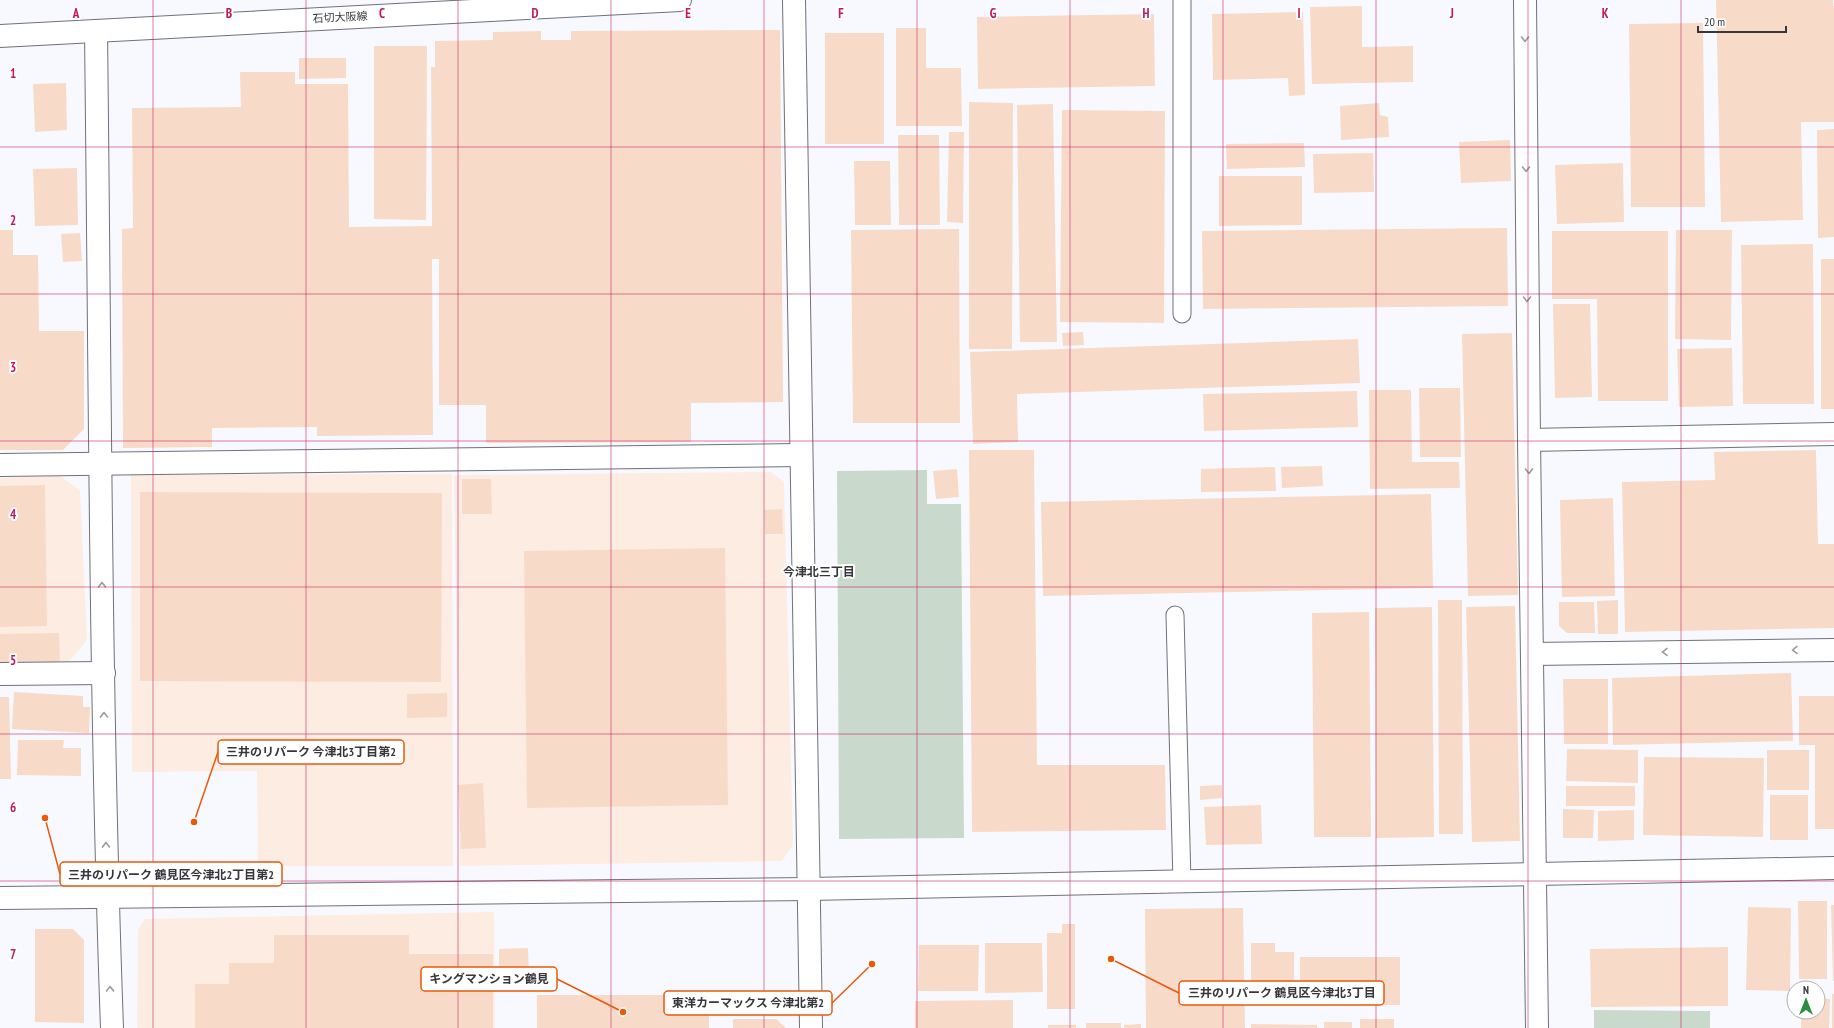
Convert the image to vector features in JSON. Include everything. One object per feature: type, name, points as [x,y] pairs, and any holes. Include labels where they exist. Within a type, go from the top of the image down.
[{"type":"street","name":"石切大阪線","points":[[0,36],[680,0]]},
{"type":"street","points":[[794,0],[811,1028]]},
{"type":"street","points":[[1525,0],[1537,1028]]},
{"type":"street","points":[[96,31],[107,896],[112,1028]]},
{"type":"street","points":[[1529,440],[1834,434]]},
{"type":"street","points":[[0,465],[801,455]]},
{"type":"street","points":[[1532,654],[1834,650]]},
{"type":"street","points":[[0,674],[104,673]]},
{"type":"street","points":[[0,898],[809,889],[1834,868]]},
{"type":"lane","points":[[1182,0],[1182,314]]},
{"type":"lane","points":[[1175,615],[1182,882]]},
{"type":"shaded area","points":[[771,472],[784,482],[793,845],[782,861],[460,866],[454,475]]},
{"type":"shaded area","points":[[452,474],[453,866],[258,866],[257,771],[132,772],[131,475]]},
{"type":"shaded area","points":[[60,476],[80,490],[87,640],[66,665],[0,666],[0,478]]},
{"type":"shaded area","points":[[494,912],[495,1028],[137,1028],[138,930],[145,919]]},
{"type":"green space","points":[[927,470],[927,504],[961,504],[964,838],[839,839],[837,471]]},
{"type":"green space","points":[[1594,1010],[1710,1011],[1710,1028],[1594,1028]]},
{"type":"building","points":[[1716,0],[1833,0],[1834,122],[1801,122],[1803,220],[1721,222]]},
{"type":"building","points":[[1362,6],[1362,47],[1413,46],[1413,82],[1312,84],[1310,7]]},
{"type":"building","points":[[1303,12],[1305,95],[1289,96],[1288,78],[1213,80],[1212,14]]},
{"type":"building","points":[[1154,14],[1155,86],[978,89],[977,17]]},
{"type":"building","points":[[1703,23],[1705,207],[1631,207],[1629,24]]},
{"type":"building","points":[[896,28],[926,28],[926,68],[961,68],[962,126],[896,126]]},
{"type":"building","points":[[780,30],[783,402],[691,403],[691,442],[486,443],[486,405],[439,405],[439,259],[432,259],[433,435],[317,436],[317,427],[212,428],[212,447],[123,448],[122,229],[133,228],[132,108],[241,107],[240,72],[295,72],[295,84],[348,84],[349,227],[432,226],[431,67],[435,67],[435,41],[493,40],[493,32],[541,31],[541,40],[571,40],[571,31]]},
{"type":"building","points":[[825,33],[884,33],[884,144],[825,144]]},
{"type":"building","points":[[374,46],[427,46],[426,220],[374,219]]},
{"type":"building","points":[[299,58],[346,58],[346,78],[299,79]]},
{"type":"building","points":[[66,83],[67,130],[35,132],[33,84]]},
{"type":"building","points":[[969,102],[1013,103],[1012,349],[969,349]]},
{"type":"building","points":[[1379,103],[1380,115],[1388,117],[1389,137],[1341,140],[1340,106]]},
{"type":"building","points":[[1053,104],[1057,342],[1020,342],[1017,105]]},
{"type":"building","points":[[1062,110],[1165,111],[1164,323],[1060,322]]},
{"type":"building","points":[[1834,129],[1834,237],[1818,238],[1817,130]]},
{"type":"building","points":[[949,132],[964,132],[963,223],[947,222]]},
{"type":"building","points":[[898,135],[939,135],[940,225],[899,225]]},
{"type":"building","points":[[1510,140],[1511,181],[1461,183],[1459,142]]},
{"type":"building","points":[[1304,143],[1305,167],[1227,169],[1226,144]]},
{"type":"building","points":[[1373,153],[1374,192],[1314,193],[1313,154]]},
{"type":"building","points":[[854,161],[890,161],[891,225],[855,225]]},
{"type":"building","points":[[1623,163],[1624,222],[1557,224],[1555,165]]},
{"type":"building","points":[[77,168],[78,225],[35,226],[33,169]]},
{"type":"building","points":[[1219,176],[1302,176],[1302,225],[1219,226]]},
{"type":"building","points":[[1507,228],[1508,306],[1203,309],[1202,231]]},
{"type":"building","points":[[959,229],[960,423],[853,423],[851,230]]},
{"type":"building","points":[[0,230],[13,230],[13,255],[38,255],[39,331],[84,331],[84,429],[63,450],[0,450]]},
{"type":"building","points":[[1676,230],[1732,230],[1731,340],[1675,339]]},
{"type":"building","points":[[1552,231],[1668,231],[1668,401],[1598,401],[1597,299],[1552,299]]},
{"type":"building","points":[[80,233],[82,261],[63,262],[61,234]]},
{"type":"building","points":[[1813,244],[1814,404],[1743,404],[1741,245]]},
{"type":"building","points":[[1821,259],[1834,259],[1834,409],[1821,409]]},
{"type":"building","points":[[1553,304],[1590,304],[1592,397],[1555,398]]},
{"type":"building","points":[[1083,332],[1084,345],[1063,346],[1062,333]]},
{"type":"building","points":[[1512,333],[1518,595],[1468,596],[1462,334]]},
{"type":"building","points":[[1358,339],[1360,383],[1017,394],[1018,442],[973,444],[970,352]]},
{"type":"building","points":[[1732,348],[1733,406],[1679,407],[1677,349]]},
{"type":"building","points":[[1419,388],[1460,388],[1461,457],[1420,457]]},
{"type":"building","points":[[1369,390],[1411,390],[1412,462],[1459,462],[1460,488],[1370,489]]},
{"type":"building","points":[[1357,391],[1358,427],[1204,431],[1203,394]]},
{"type":"building","points":[[969,450],[1034,450],[1037,765],[1165,765],[1166,830],[972,832]]},
{"type":"building","points":[[1816,450],[1818,544],[1834,544],[1834,628],[1625,632],[1622,482],[1715,480],[1714,452]]},
{"type":"building","points":[[1322,466],[1323,486],[1282,488],[1281,467]]},
{"type":"building","points":[[1275,467],[1276,491],[1201,492],[1201,469]]},
{"type":"building","points":[[957,469],[959,497],[936,499],[933,471]]},
{"type":"building","points":[[462,479],[491,479],[492,514],[462,514]]},
{"type":"building","points":[[45,485],[47,626],[0,627],[0,486]]},
{"type":"building","points":[[140,492],[442,493],[441,682],[140,681]]},
{"type":"building","points":[[1431,494],[1433,588],[1043,596],[1041,502]]},
{"type":"building","points":[[1613,498],[1615,596],[1562,597],[1560,500]]},
{"type":"building","points":[[782,509],[783,534],[765,534],[764,510]]},
{"type":"building","points":[[725,548],[728,805],[527,808],[524,551]]},
{"type":"building","points":[[1438,600],[1462,600],[1463,834],[1439,834]]},
{"type":"building","points":[[1618,600],[1618,634],[1598,634],[1597,601]]},
{"type":"building","points":[[1559,602],[1594,602],[1595,633],[1567,633],[1559,626]]},
{"type":"building","points":[[1515,606],[1520,841],[1472,842],[1466,607]]},
{"type":"building","points":[[1432,607],[1434,837],[1376,838],[1375,608]]},
{"type":"building","points":[[1369,612],[1371,837],[1314,837],[1312,613]]},
{"type":"building","points":[[59,633],[60,664],[0,665],[0,634]]},
{"type":"building","points":[[1791,673],[1793,741],[1613,745],[1612,678]]},
{"type":"building","points":[[1563,679],[1608,679],[1608,744],[1564,744]]},
{"type":"building","points":[[14,692],[83,696],[83,707],[90,707],[89,733],[12,729]]},
{"type":"building","points":[[447,693],[447,717],[407,718],[407,694]]},
{"type":"building","points":[[1799,696],[1834,696],[1834,829],[1815,829],[1815,745],[1799,745]]},
{"type":"building","points":[[0,697],[9,697],[11,779],[0,779]]},
{"type":"building","points":[[18,740],[64,740],[63,748],[81,748],[81,776],[17,775]]},
{"type":"building","points":[[1567,749],[1638,750],[1638,783],[1566,781]]},
{"type":"building","points":[[1767,750],[1809,750],[1809,790],[1767,790]]},
{"type":"building","points":[[1644,757],[1764,758],[1763,837],[1643,835]]},
{"type":"building","points":[[483,783],[486,848],[461,849],[458,785]]},
{"type":"building","points":[[1222,785],[1222,798],[1200,800],[1200,786]]},
{"type":"building","points":[[1566,786],[1635,786],[1635,806],[1566,806]]},
{"type":"building","points":[[1770,795],[1808,795],[1808,840],[1770,840]]},
{"type":"building","points":[[1261,805],[1262,844],[1206,845],[1204,807]]},
{"type":"building","points":[[1563,809],[1594,810],[1593,838],[1563,838]]},
{"type":"building","points":[[1634,810],[1634,840],[1598,841],[1598,811]]},
{"type":"building","points":[[1798,901],[1827,901],[1827,979],[1799,979]]},
{"type":"building","points":[[1831,905],[1834,905],[1834,981],[1833,981]]},
{"type":"building","points":[[1748,907],[1791,908],[1790,980],[1786,980],[1786,991],[1746,990]]},
{"type":"building","points":[[1243,908],[1245,1028],[1146,1028],[1145,909]]},
{"type":"building","points":[[1062,924],[1075,924],[1075,1009],[1047,1009],[1047,933],[1062,933]]},
{"type":"building","points":[[35,929],[73,929],[84,940],[84,1023],[35,1022]]},
{"type":"building","points":[[274,935],[409,935],[409,954],[493,954],[493,1028],[195,1028],[195,984],[229,984],[229,963],[274,963]]},
{"type":"building","points":[[985,943],[1042,943],[1043,992],[985,993]]},
{"type":"building","points":[[1251,943],[1275,943],[1275,952],[1294,952],[1294,992],[1251,992]]},
{"type":"building","points":[[919,945],[979,945],[978,991],[918,991]]},
{"type":"building","points":[[1728,947],[1728,1006],[1591,1007],[1590,949]]},
{"type":"building","points":[[528,948],[529,979],[499,979],[499,949]]},
{"type":"building","points":[[1300,957],[1400,957],[1400,1005],[1300,1005]]},
{"type":"building","points":[[1832,994],[1834,994],[1834,1028],[1832,1028]]},
{"type":"building","points":[[537,995],[709,995],[709,1028],[537,1028]]},
{"type":"building","points":[[1826,999],[1830,999],[1829,1028],[1801,1028],[1801,1020],[1826,1020]]},
{"type":"building","points":[[1013,1000],[1013,1028],[915,1028],[915,1001]]},
{"type":"building","points":[[733,1019],[776,1019],[786,1028],[733,1028]]},
{"type":"building","points":[[1360,1019],[1394,1019],[1394,1028],[1360,1028]]},
{"type":"building","points":[[1324,1022],[1352,1022],[1352,1028],[1324,1028]]},
{"type":"building","points":[[1086,1023],[1121,1023],[1121,1028],[1086,1028]]},
{"type":"building","points":[[1141,1024],[1141,1028],[1124,1028],[1124,1025]]},
{"type":"building","points":[[1251,1024],[1317,1025],[1317,1028],[1251,1028]]},
{"type":"building","points":[[1048,1025],[1076,1025],[1076,1028],[1048,1028]]},
{"type":"place","name":"三井のリパーク 鶴見区今津北2丁目第2","points":[[45,818]]},
{"type":"place","name":"三井のリパーク 今津北3丁目第2","points":[[194,822]]},
{"type":"place","name":"三井のリパーク 鶴見区今津北3丁目","points":[[1111,959]]},
{"type":"place","name":"東洋カーマックス 今津北第2","points":[[872,964]]},
{"type":"place","name":"キングマンション鶴見","points":[[623,1012]]},
{"type":"district","name":"今津北三丁目","points":[[819,572]]}]
